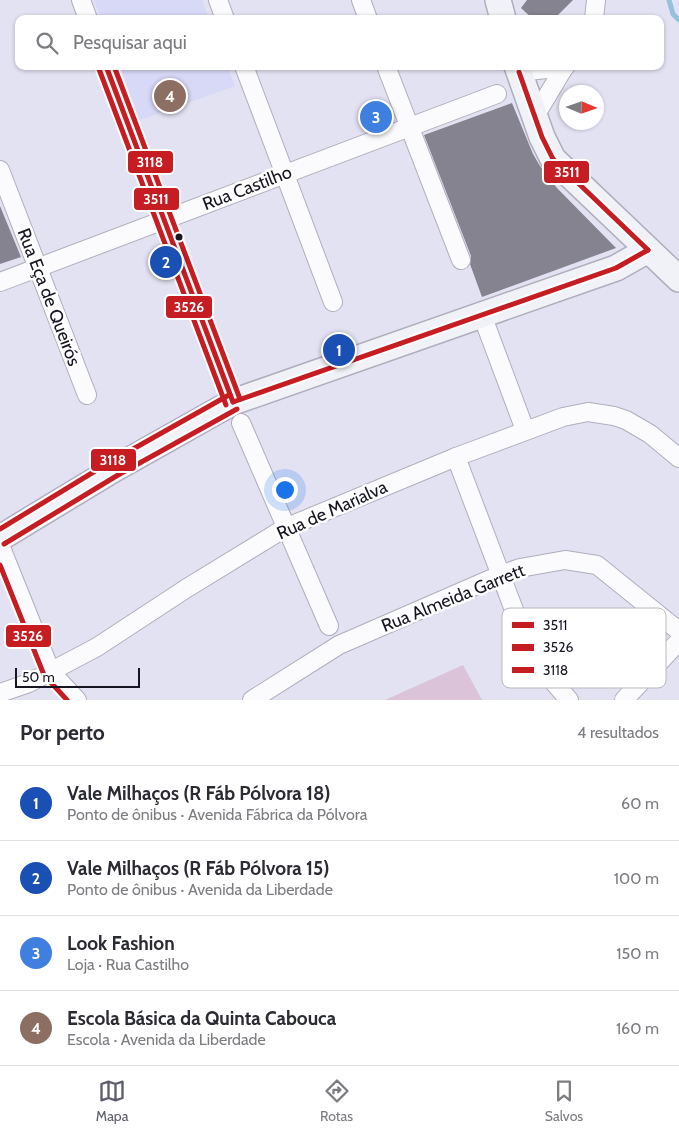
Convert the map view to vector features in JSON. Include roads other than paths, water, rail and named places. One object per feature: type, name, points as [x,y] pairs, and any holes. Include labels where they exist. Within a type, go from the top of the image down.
[{"type":"street","points":[[81,0],[87,15]]},
{"type":"street","points":[[218,0],[224,15]]},
{"type":"street","points":[[361,0],[367,15]]},
{"type":"street","points":[[498,0],[502,15]]},
{"type":"street","points":[[594,15],[596,0]]},
{"type":"street","points":[[108,70],[237,412],[329,626]]},
{"type":"street","points":[[246,70],[333,302]]},
{"type":"street","points":[[388,70],[460,260]]},
{"type":"street","points":[[518,70],[534,118],[553,159],[679,279]]},
{"type":"street","points":[[534,118],[563,70]]},
{"type":"street","name":"Rua Castilho","points":[[0,282],[497,94]]},
{"type":"street","name":"Rua Eça de Queirós","points":[[0,170],[87,396]]},
{"type":"street","points":[[0,538],[114,469],[237,412],[482,315],[616,268],[648,250]]},
{"type":"street","points":[[482,315],[525,430]]},
{"type":"street","name":"Rua de Marialva","points":[[0,693],[29,684],[97,646],[187,588],[286,528],[525,430],[576,413],[608,414],[638,426],[679,458]]},
{"type":"street","points":[[456,457],[513,608]]},
{"type":"street","points":[[0,545],[51,672],[76,700]]},
{"type":"street","name":"Rua Almeida Garrett","points":[[252,700],[339,645],[520,568],[565,560],[597,565],[650,608]]},
{"type":"street","name":"Rua Almeida Garrett","points":[[666,621],[679,631]]},
{"type":"street","points":[[666,655],[679,641]]},
{"type":"street","points":[[559,688],[569,700]]},
{"type":"street","points":[[624,700],[635,688]]},
{"type":"waterway","points":[[669,0],[673,14],[679,20]]},
{"type":"place","name":"Escola Básica da Quinta Cabouca","points":[[170,96]]},
{"type":"place","name":"Look Fashion","points":[[376,117]]},
{"type":"place","name":"Vale Milhaços (R Fáb Pólvora 15)","points":[[166,262]]},
{"type":"place","name":"Vale Milhaços (R Fáb Pólvora 18)","points":[[339,350]]}]
